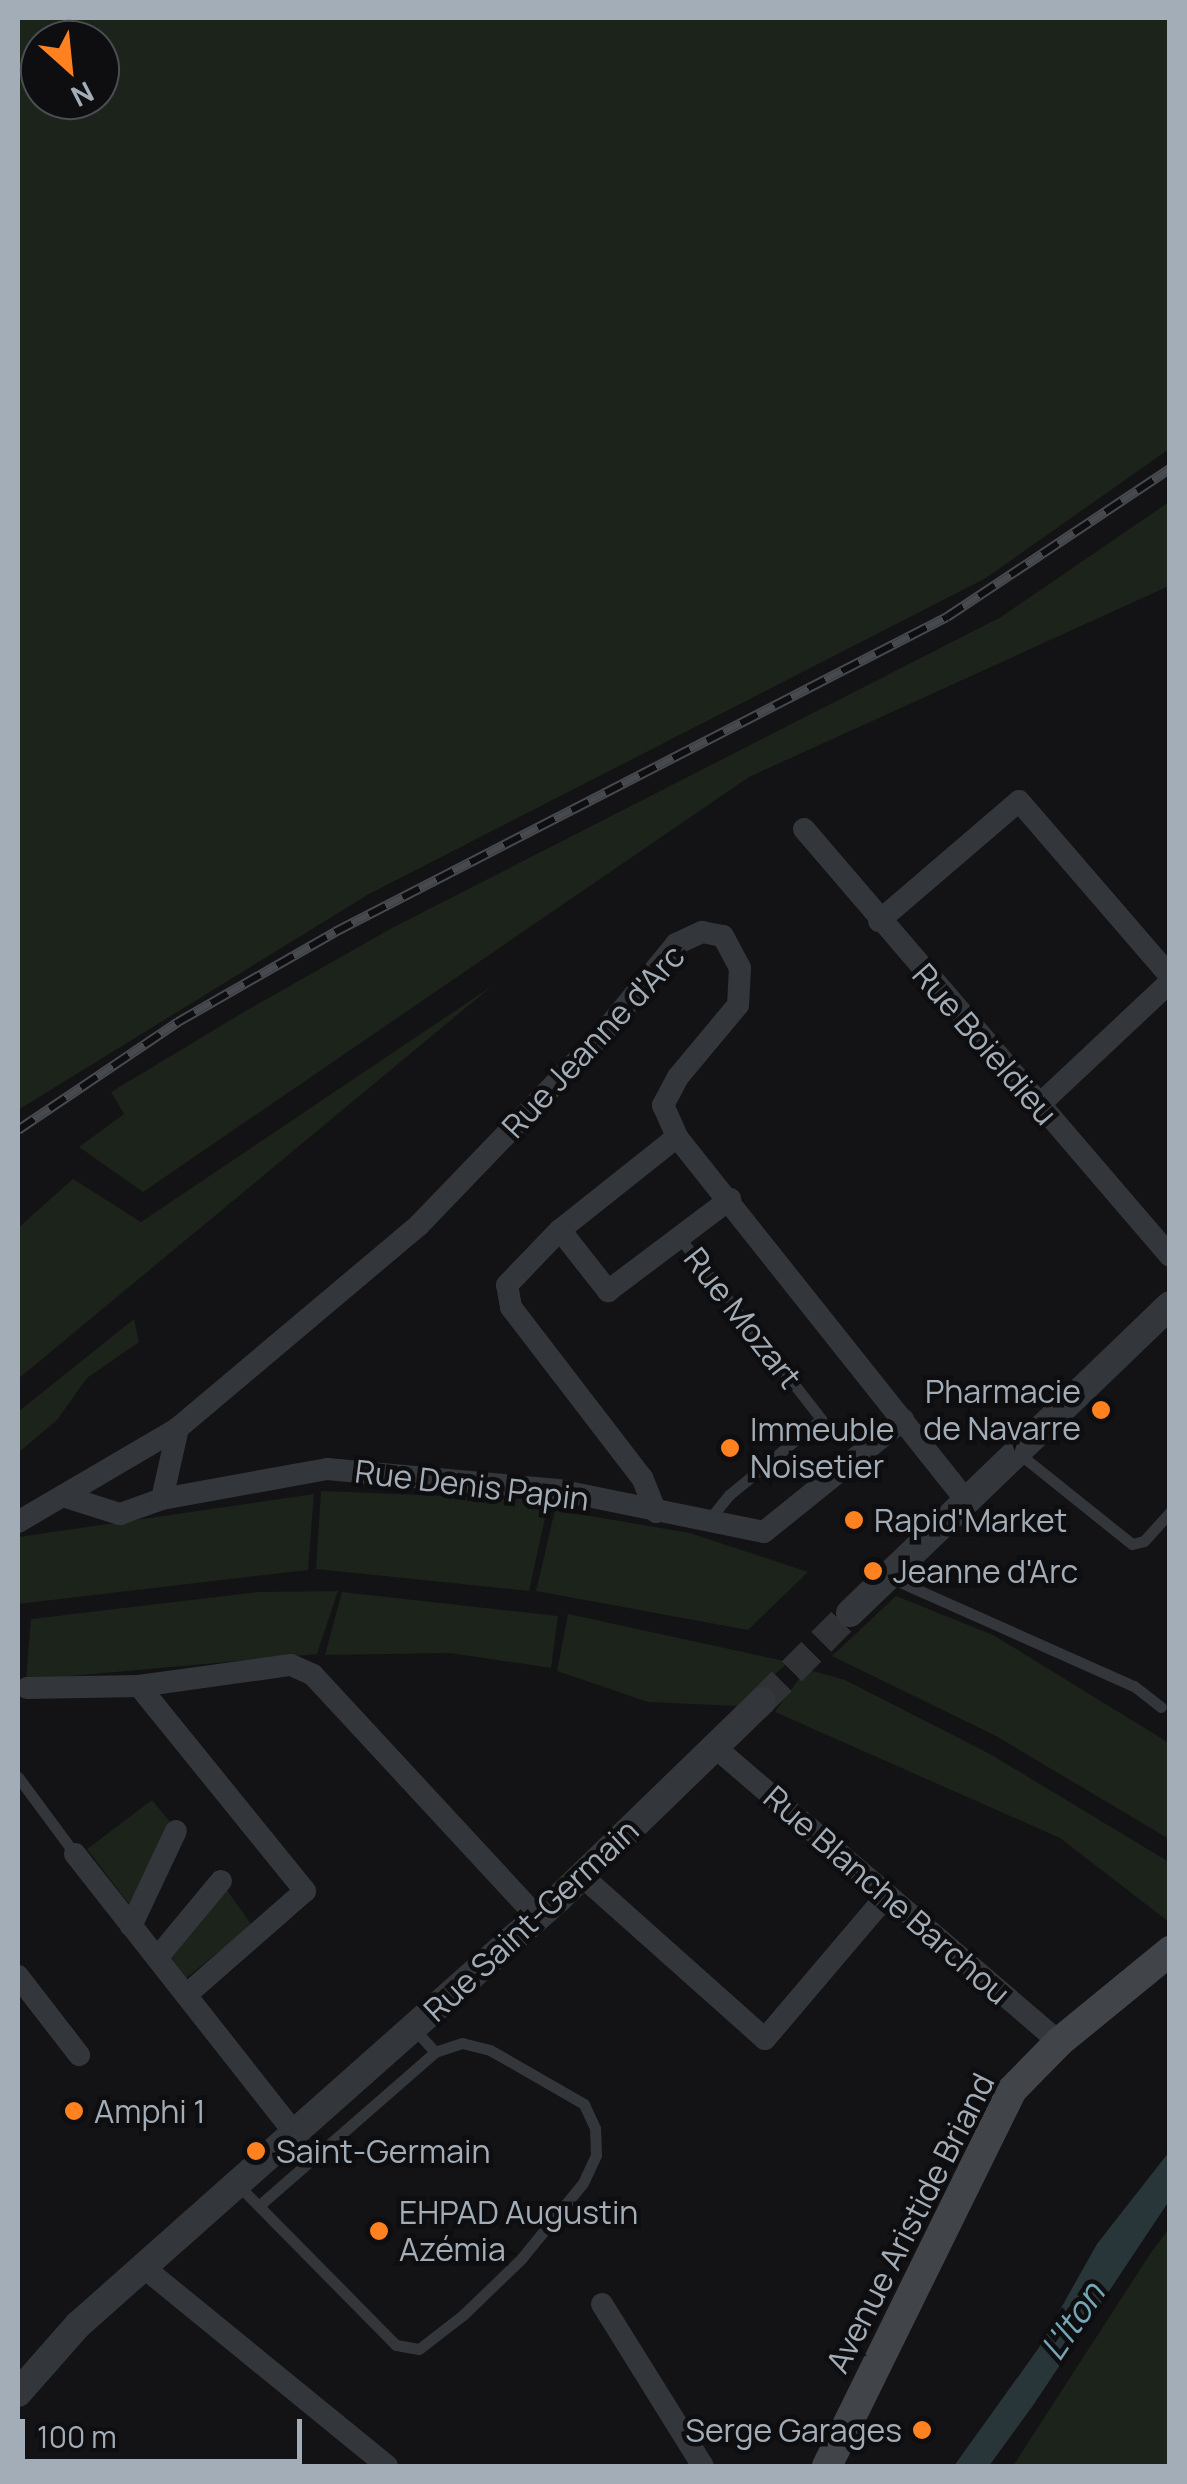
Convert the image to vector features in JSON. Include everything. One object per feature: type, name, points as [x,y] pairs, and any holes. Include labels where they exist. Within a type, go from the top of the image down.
[{"type":"main road","name":"Avenue Aristide Briand","points":[[826,2466],[998,2114],[1058,2042],[1170,1952]]},
{"type":"street","points":[[879,921],[1020,801],[1170,979],[1039,1105]]},
{"type":"street","name":"Rue Boieldieu","points":[[804,830],[1170,1256]]},
{"type":"street","name":"Rue Jeanne d'Arc","points":[[18,1522],[178,1428],[419,1225],[600,1038],[676,944],[702,932],[724,936],[740,968],[738,1005],[678,1077],[663,1106],[676,1137]]},
{"type":"street","points":[[656,1512],[642,1478],[511,1308],[506,1286],[560,1230],[676,1137],[730,1198],[966,1500]]},
{"type":"street","points":[[560,1230],[608,1291],[730,1198]]},
{"type":"street","points":[[850,1614],[1170,1305]]},
{"type":"street","name":"Rue Denis Papin","points":[[66,1497],[120,1514],[162,1499],[327,1469],[558,1490],[764,1532],[904,1420]]},
{"type":"street","points":[[162,1499],[178,1428]]},
{"type":"street","points":[[27,1688],[139,1686],[291,1665],[313,1675],[538,1918]]},
{"type":"street","points":[[139,1686],[305,1890],[186,1995]]},
{"type":"street","name":"Rue Saint-Germain","points":[[18,2393],[142,2266],[538,1918],[762,1701]]},
{"type":"street","name":"Rue Blanche Barchou","points":[[716,1748],[1058,2042]]},
{"type":"street","points":[[131,1926],[176,1831]]},
{"type":"street","points":[[76,1854],[295,2134]]},
{"type":"street","points":[[582,1876],[765,2040],[887,1894]]},
{"type":"street","points":[[157,1958],[221,1882]]},
{"type":"street","points":[[18,1976],[79,2056]]},
{"type":"street","points":[[142,2266],[387,2466]]},
{"type":"street","points":[[602,2304],[703,2466]]},
{"type":"lane","name":"Rue Mozart","points":[[679,1237],[821,1420],[728,1495],[706,1523]]},
{"type":"lane","points":[[1017,1452],[1132,1544],[1144,1541],[1170,1512]]},
{"type":"lane","points":[[887,1576],[1134,1686],[1161,1707]]},
{"type":"lane","points":[[18,1777],[76,1854]]},
{"type":"lane","points":[[414,2029],[435,2052]]},
{"type":"lane","points":[[236,2184],[262,2203],[396,2345],[418,2350],[463,2315],[583,2183],[596,2155],[595,2128],[584,2104],[490,2050],[462,2043],[435,2052],[262,2203]]},
{"type":"shaded area","points":[[18,18],[1169,18],[1169,449],[986,578],[369,894],[18,1110]]},
{"type":"shaded area","points":[[1169,502],[1169,586],[749,777],[143,1192],[79,1147],[124,1114],[111,1092],[244,1012],[392,928],[1001,617]]},
{"type":"shaded area","points":[[492,986],[18,1379],[18,1228],[73,1179],[141,1222]]},
{"type":"shaded area","points":[[134,1319],[139,1342],[87,1378],[57,1420],[18,1453],[18,1412]]},
{"type":"shaded area","points":[[321,1491],[549,1500],[529,1591],[316,1569]]},
{"type":"shaded area","points":[[314,1494],[308,1570],[18,1604],[18,1537]]},
{"type":"shaded area","points":[[555,1510],[690,1533],[808,1572],[748,1630],[536,1591]]},
{"type":"shaded area","points":[[338,1591],[317,1654],[26,1680],[31,1619],[259,1592]]},
{"type":"shaded area","points":[[342,1592],[558,1616],[551,1668],[450,1653],[325,1655]]},
{"type":"shaded area","points":[[896,1596],[993,1635],[1169,1743],[1169,1839],[996,1736],[832,1656]]},
{"type":"shaded area","points":[[568,1614],[789,1662],[738,1706],[648,1702],[557,1671]]},
{"type":"shaded area","points":[[806,1669],[845,1680],[990,1754],[1169,1862],[1169,1922],[1060,1838],[775,1712]]},
{"type":"shaded area","points":[[152,1800],[171,1823],[129,1904],[87,1849]]},
{"type":"shaded area","points":[[224,1886],[252,1925],[186,1978],[168,1954]]},
{"type":"shaded area","points":[[1169,2229],[1169,2466],[1013,2466],[1152,2251]]},
{"type":"water","name":"L'Iton","points":[[1169,2152],[1169,2201],[1034,2404],[989,2466],[954,2466],[1038,2349],[1097,2244]]},
{"type":"tunnel","points":[[762,1701],[850,1613]]},
{"type":"railway","points":[[18,1130],[178,1022],[335,932],[947,617],[1170,469]]},
{"type":"place","name":"Pharmacie de Navarre","points":[[1101,1410]]},
{"type":"place","name":"Immeuble Noisetier","points":[[730,1448]]},
{"type":"place","name":"Rapid'Market","points":[[854,1520]]},
{"type":"place","name":"Jeanne d'Arc","points":[[873,1571]]},
{"type":"place","name":"Amphi 1","points":[[74,2111]]},
{"type":"place","name":"Saint-Germain","points":[[256,2151]]},
{"type":"place","name":"EHPAD Augustin Azémia","points":[[379,2231]]},
{"type":"place","name":"Serge Garages","points":[[922,2430]]}]
